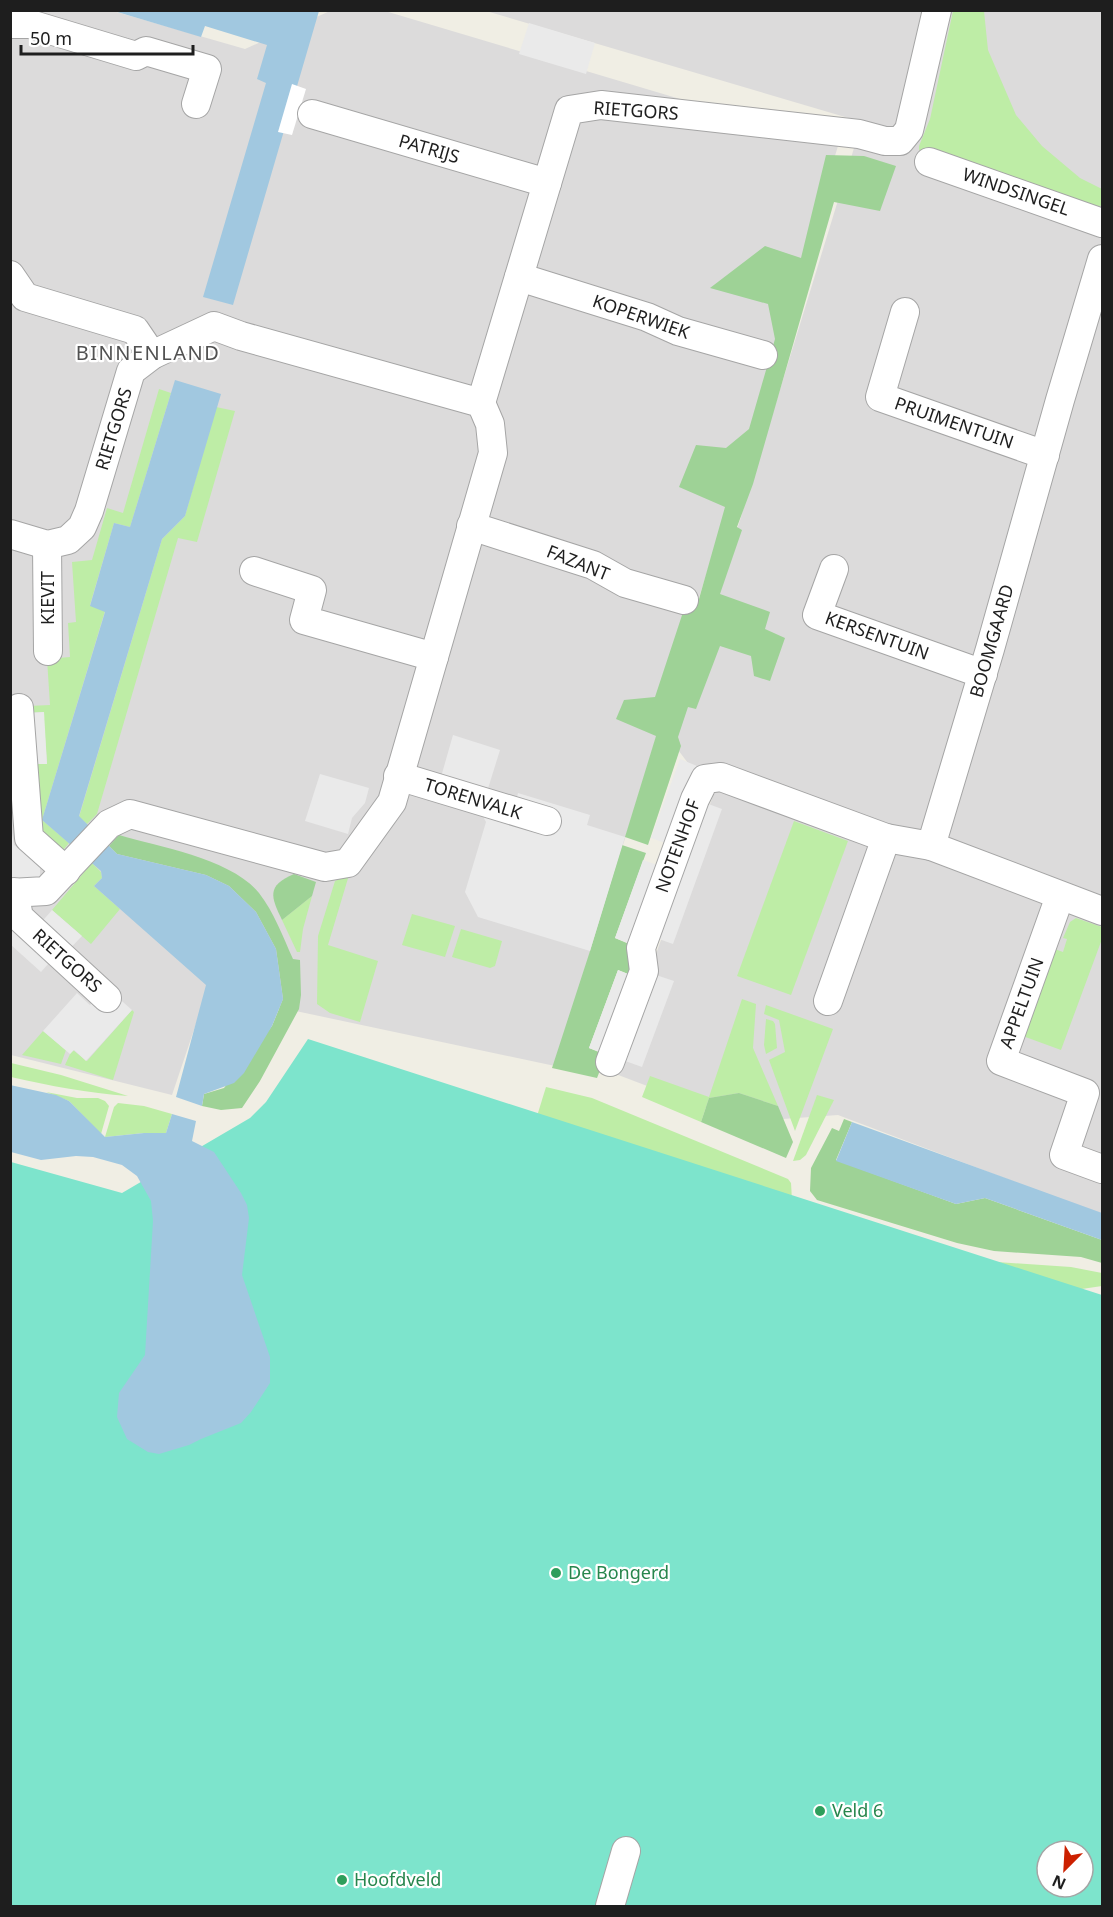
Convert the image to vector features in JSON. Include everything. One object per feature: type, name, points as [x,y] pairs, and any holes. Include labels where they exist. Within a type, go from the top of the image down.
[{"type":"street","name":"RIETGORS","points":[[107,998],[19,917],[12,892],[46,891],[110,824],[130,814],[325,867],[348,863],[392,802],[493,453],[490,424],[481,404],[569,110],[601,105],[859,134],[885,141],[900,141],[909,130],[937,10]]},
{"type":"street","points":[[10,24],[30,24],[136,56],[146,51],[207,69],[196,104]]},
{"type":"street","name":"PATRIJS","points":[[312,114],[547,183]]},
{"type":"street","name":"WINDSINGEL","points":[[929,162],[1102,223]]},
{"type":"street","name":"BOOMGAARD","points":[[931,846],[983,674],[1102,259]]},
{"type":"street","points":[[10,275],[25,297],[135,330],[152,355]]},
{"type":"street","name":"KOPERWIEK","points":[[519,277],[647,317],[678,331],[763,355]]},
{"type":"street","name":"PRUIMENTUIN","points":[[905,312],[880,397],[1045,455]]},
{"type":"street","name":"RIETGORS","points":[[47,545],[68,540],[82,527],[89,511],[131,371],[152,355],[214,326],[241,336],[481,404]]},
{"type":"street","name":"FAZANT","points":[[471,526],[593,565],[625,583],[684,600]]},
{"type":"street","points":[[10,534],[47,545]]},
{"type":"street","name":"KIEVIT","points":[[47,545],[48,651]]},
{"type":"street","name":"KERSENTUIN","points":[[834,569],[817,615],[983,674]]},
{"type":"street","points":[[254,571],[312,590],[304,620],[434,657]]},
{"type":"street","points":[[19,708],[29,838],[71,866]]},
{"type":"street","name":"TORENVALK","points":[[398,776],[547,821]]},
{"type":"street","name":"NOTENHOF","points":[[610,1062],[644,971],[641,948],[695,799],[705,779],[721,777],[886,838],[931,846]]},
{"type":"street","points":[[828,1001],[886,838]]},
{"type":"street","points":[[931,846],[1102,911]]},
{"type":"street","name":"APPELTUIN","points":[[1060,896],[1001,1061],[1085,1093],[1064,1155],[1102,1169]]},
{"type":"street","points":[[610,1906],[626,1851]]},
{"type":"shaded area","points":[[11,11],[113,11],[245,49],[330,11],[385,11],[838,146],[555,1066],[291,1010],[205,997],[172,1095],[11,1055]]},
{"type":"shaded area","points":[[486,11],[1102,11],[1102,1215],[838,1115],[742,1122],[613,1073],[713,796],[672,742],[862,122]]},
{"type":"shaded area","points":[[529,23],[595,43],[586,74],[519,54]]},
{"type":"shaded area","points":[[44,712],[47,764],[32,764],[28,713]]},
{"type":"shaded area","points":[[453,735],[500,750],[486,795],[515,805],[518,793],[590,815],[587,825],[625,837],[590,951],[478,917],[465,892],[486,822],[480,811],[435,798]]},
{"type":"shaded area","points":[[680,759],[697,766],[705,779],[695,799],[722,809],[673,944],[656,938],[641,948],[615,938],[643,860],[660,866],[668,844],[651,838]]},
{"type":"shaded area","points":[[320,774],[369,788],[365,803],[352,818],[348,834],[305,821]]},
{"type":"shaded area","points":[[11,828],[14,845],[40,861],[40,877],[11,879]]},
{"type":"shaded area","points":[[52,910],[82,936],[62,957],[57,954],[41,972],[11,945],[11,921],[39,925]]},
{"type":"shaded area","points":[[618,970],[633,976],[644,971],[674,981],[642,1067],[589,1048]]},
{"type":"shaded area","points":[[106,987],[132,1010],[86,1061],[74,1050],[70,1054],[43,1031],[77,993],[90,1005]]},
{"type":"green space","points":[[953,11],[984,11],[988,50],[1016,115],[1042,146],[1080,178],[1102,189],[1102,205],[1098,207],[928,156],[919,150],[930,119]]},
{"type":"green space","points":[[826,155],[864,156],[896,166],[880,211],[834,202],[753,484],[737,527],[742,530],[720,594],[770,612],[765,629],[785,638],[770,681],[754,676],[751,656],[720,646],[696,709],[688,707],[678,737],[681,746],[648,845],[625,837],[656,736],[616,719],[624,700],[655,697],[688,597],[699,599],[725,507],[679,487],[696,445],[726,448],[749,429],[775,339],[768,304],[710,288],[765,246],[801,258]]},
{"type":"green space","points":[[159,389],[171,393],[130,527],[114,523],[90,605],[105,611],[42,820],[69,843],[60,854],[36,833],[32,764],[47,763],[43,712],[28,713],[28,706],[50,705],[47,659],[70,657],[68,623],[76,622],[72,562],[92,560],[107,508],[123,513]]},
{"type":"green space","points":[[216,407],[235,411],[197,542],[178,538],[97,814],[87,824],[79,817],[162,539],[185,516]]},
{"type":"green space","points":[[794,821],[848,841],[791,995],[737,976]]},
{"type":"green space","points":[[119,835],[214,863],[247,881],[269,908],[293,959],[300,960],[299,1009],[260,1081],[242,1108],[221,1110],[202,1106],[204,1094],[224,1088],[272,1026],[283,999],[276,949],[256,912],[229,886],[206,875],[117,854],[109,846]]},
{"type":"green space","points":[[622,845],[646,853],[615,938],[629,944],[633,976],[618,970],[589,1048],[606,1055],[597,1078],[552,1068]]},
{"type":"green space","points":[[92,863],[101,872],[102,878],[94,886],[120,909],[91,944],[52,910]]},
{"type":"green space","points":[[294,874],[316,882],[312,896],[282,920],[275,905],[273,893],[279,883]]},
{"type":"green space","points":[[349,875],[328,945],[378,961],[360,1022],[330,1013],[317,1004],[318,936],[335,881]]},
{"type":"green space","points":[[312,896],[303,929],[300,952],[297,952],[282,920]]},
{"type":"green space","points":[[412,914],[455,926],[445,957],[402,945]]},
{"type":"green space","points":[[1076,918],[1102,927],[1102,939],[1061,1050],[1020,1035],[1052,948],[1063,952],[1067,939],[1063,938],[1070,922]]},
{"type":"green space","points":[[461,929],[502,941],[495,966],[490,968],[452,957]]},
{"type":"green space","points":[[742,999],[756,1004],[753,1048],[778,1106],[739,1093],[709,1098],[701,1122],[642,1097],[650,1076],[709,1097]]},
{"type":"green space","points":[[766,1005],[833,1029],[795,1131],[769,1060],[785,1052],[779,1020],[764,1014]]},
{"type":"green space","points":[[132,1010],[134,1012],[113,1080],[65,1065],[73,1050],[87,1061]]},
{"type":"green space","points":[[766,1019],[775,1024],[777,1048],[766,1054],[764,1045]]},
{"type":"green space","points":[[43,1031],[66,1050],[61,1064],[22,1055]]},
{"type":"green space","name":"De Bongerd","points":[[308,1039],[1102,1295],[1102,1906],[11,1906],[11,1162],[122,1193],[250,1118],[266,1102]]},
{"type":"green space","points":[[11,1063],[61,1075],[128,1096],[69,1089],[11,1077]]},
{"type":"green space","points":[[546,1087],[592,1098],[788,1179],[791,1183],[792,1200],[425,1477]]},
{"type":"green space","points":[[46,1092],[77,1098],[98,1098],[105,1101],[109,1106],[101,1134],[69,1101]]},
{"type":"green space","points":[[739,1093],[778,1106],[793,1142],[786,1158],[701,1122],[709,1098]]},
{"type":"green space","points":[[817,1095],[834,1100],[806,1155],[800,1160],[793,1161]]},
{"type":"green space","points":[[118,1103],[144,1106],[172,1114],[166,1133],[105,1137],[114,1107]]},
{"type":"green space","points":[[844,1119],[852,1122],[836,1160],[956,1204],[985,1198],[1102,1240],[1102,1263],[1081,1257],[994,1251],[957,1243],[817,1200],[810,1191],[811,1168],[832,1128],[839,1131]]},
{"type":"green space","points":[[997,1262],[1071,1267],[1102,1273],[1102,1286],[1048,1294]]},
{"type":"water","points":[[114,11],[319,11],[233,305],[203,297],[266,83],[257,79],[267,45],[205,26],[201,37]]},
{"type":"water","points":[[175,380],[221,394],[185,516],[162,539],[79,816],[117,854],[206,875],[229,886],[256,912],[276,949],[283,999],[272,1026],[244,1073],[234,1083],[204,1094],[202,1106],[176,1097],[206,985],[94,886],[102,878],[101,871],[42,820],[105,612],[90,606],[114,523],[130,527]]},
{"type":"water","points":[[10,1085],[56,1095],[69,1101],[105,1137],[166,1133],[172,1114],[196,1121],[192,1141],[214,1152],[247,1205],[249,1218],[242,1275],[270,1357],[270,1383],[241,1423],[189,1445],[159,1454],[148,1452],[127,1439],[117,1417],[119,1393],[145,1355],[153,1221],[151,1201],[137,1176],[122,1165],[93,1157],[76,1156],[41,1160],[11,1152]]},
{"type":"water","points":[[852,1122],[1102,1213],[1102,1240],[985,1198],[956,1204],[836,1161]]},
{"type":"pier","points":[[292,84],[306,89],[292,135],[278,132]]},
{"type":"place","name":"De Bongerd","points":[[556,1573]]},
{"type":"place","name":"Veld 6","points":[[820,1811]]},
{"type":"place","name":"Hoofdveld","points":[[342,1880]]},
{"type":"district","name":"BINNENLAND","points":[[148,353]]}]
